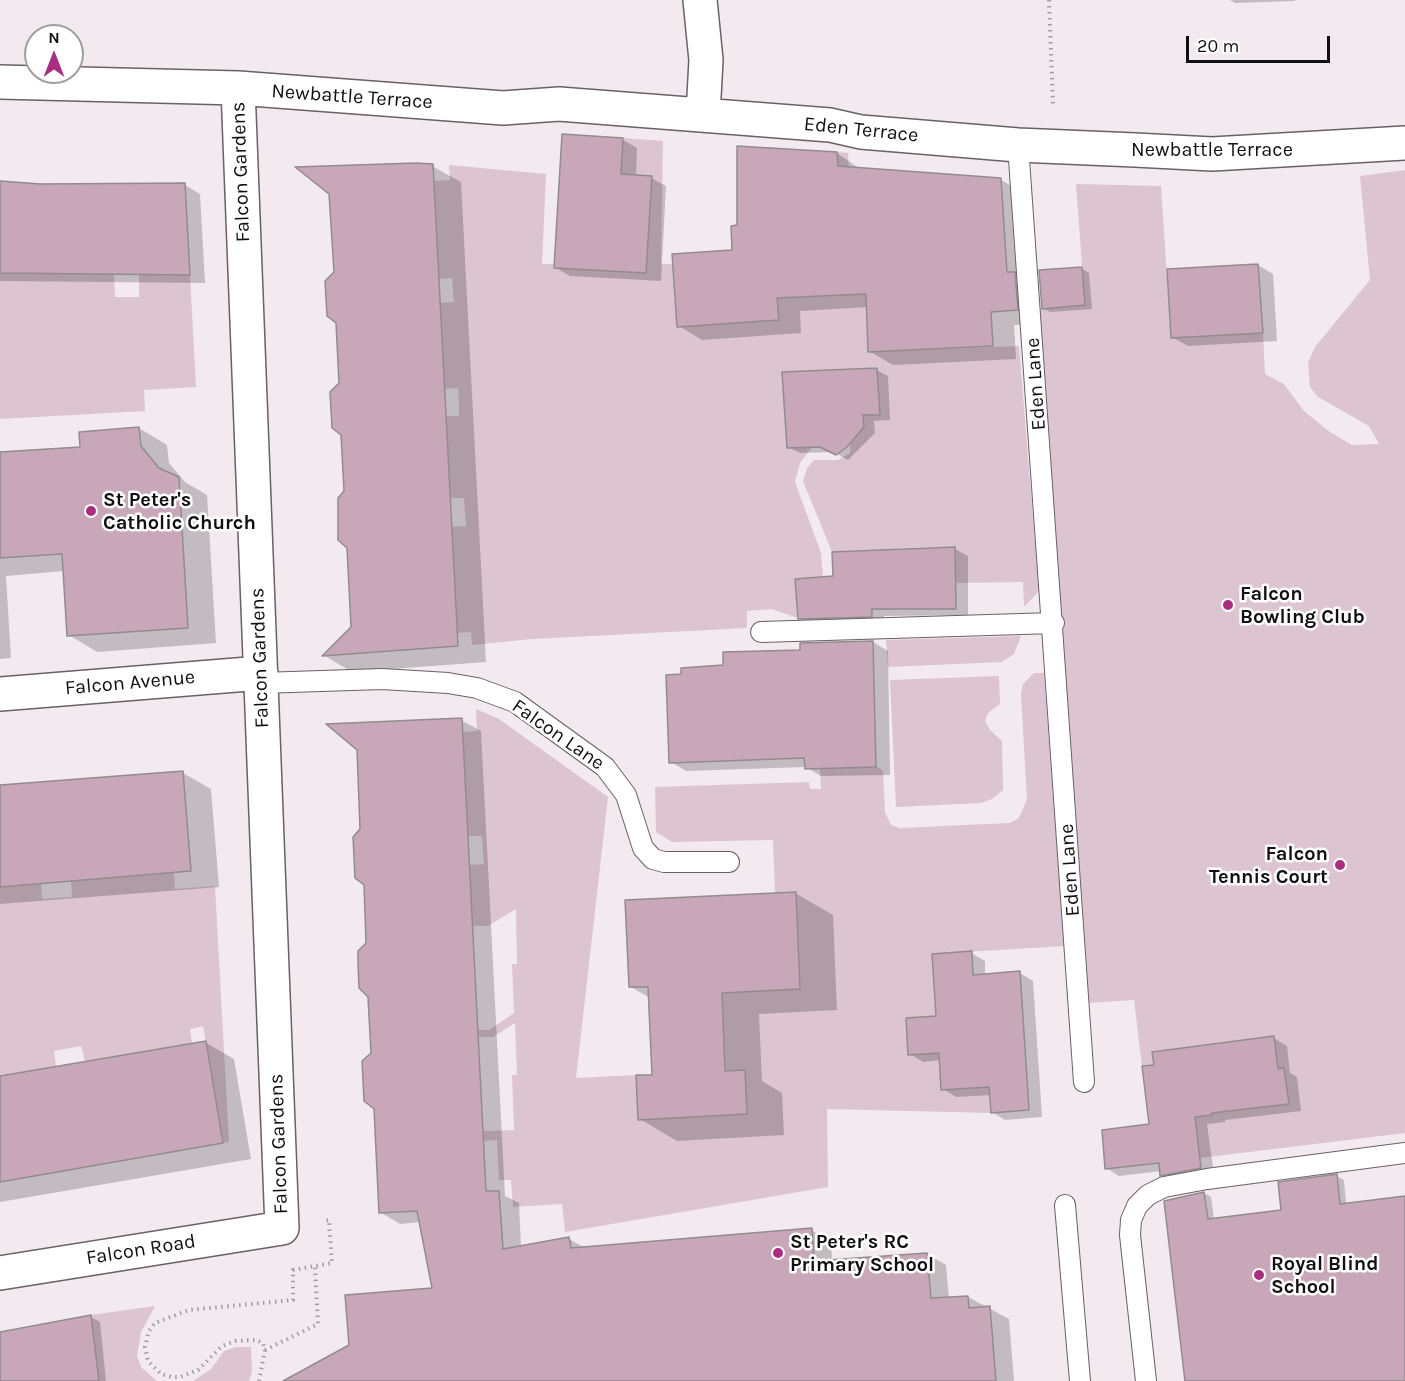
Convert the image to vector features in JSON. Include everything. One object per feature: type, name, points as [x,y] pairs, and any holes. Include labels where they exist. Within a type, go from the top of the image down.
[{"type":"street","points":[[700,0],[706,60],[703,115]]},
{"type":"street","name":"Newbattle Terrace","points":[[0,82],[238,88],[503,108],[559,104],[703,115]]},
{"type":"street","name":"Falcon Gardens","points":[[238,88],[282,1228]]},
{"type":"street","name":"Eden Terrace","points":[[703,115],[1018,145]]},
{"type":"street","name":"Newbattle Terrace","points":[[1018,145],[1212,154],[1405,143]]},
{"type":"street","name":"Falcon Avenue","points":[[0,694],[261,678]]},
{"type":"street","name":"Falcon Road","points":[[0,1273],[282,1228]]},
{"type":"lane","name":"Eden Lane","points":[[1018,145],[1054,623],[1084,1082]]},
{"type":"lane","points":[[762,632],[1054,623]]},
{"type":"lane","name":"Falcon Lane","points":[[261,678],[382,679],[448,683],[477,688],[515,702],[605,766],[626,795],[643,848],[653,859],[664,862],[729,862]]},
{"type":"lane","points":[[1146,1381],[1130,1235],[1134,1213],[1148,1195],[1164,1187],[1207,1179],[1405,1153]]},
{"type":"lane","points":[[1065,1205],[1080,1381]]},
{"type":"path","points":[[1049,0],[1055,146]]},
{"type":"path","points":[[259,1381],[265,1350],[263,1343],[256,1340],[235,1341],[214,1351],[198,1370],[180,1377],[161,1374],[152,1367],[145,1347],[149,1331],[155,1323],[169,1316],[189,1310],[293,1300],[293,1270],[332,1263],[329,1220],[282,1228]]},
{"type":"path","points":[[265,1350],[318,1324],[315,1266]]},
{"type":"shaded area","points":[[623,138],[663,141],[661,264],[673,264],[678,327],[778,320],[777,298],[809,296],[840,191],[837,152],[848,153],[855,272],[990,270],[866,303],[868,352],[1019,346],[1039,591],[1024,607],[1023,582],[956,583],[955,547],[900,548],[901,609],[875,610],[871,550],[832,552],[803,481],[807,468],[814,460],[838,460],[850,453],[851,429],[864,428],[863,415],[880,414],[805,371],[783,371],[787,447],[812,447],[800,463],[795,482],[821,553],[823,577],[795,579],[798,618],[772,609],[747,611],[747,628],[532,639],[472,645],[471,632],[457,633],[452,527],[466,526],[464,498],[450,498],[446,416],[459,416],[459,403],[458,388],[444,389],[439,303],[454,302],[452,278],[438,279],[434,181],[450,180],[449,165],[546,174],[542,264],[554,264],[555,268],[646,273],[652,176],[621,174]]},
{"type":"shaded area","points":[[1405,170],[1405,1133],[1200,1158],[1196,1126],[1173,1120],[1212,1115],[1211,1105],[1289,1104],[1284,1068],[1278,1069],[1274,1037],[1153,1052],[1154,1065],[1142,1066],[1134,1000],[1089,1003],[1040,309],[1085,305],[1076,184],[1161,186],[1171,338],[1263,333],[1265,374],[1284,384],[1304,411],[1330,432],[1352,445],[1379,444],[1369,426],[1318,397],[1310,387],[1308,363],[1315,347],[1370,280],[1360,176]]},
{"type":"shaded area","points":[[0,273],[114,274],[115,297],[139,297],[139,274],[190,275],[196,387],[144,390],[145,411],[0,419]]},
{"type":"shaded area","points":[[1021,636],[1014,654],[1002,662],[888,667],[886,640]]},
{"type":"shaded area","points":[[1034,673],[1044,673],[1064,946],[932,954],[936,1019],[929,1016],[906,1018],[909,1055],[939,1049],[942,1090],[989,1087],[991,1113],[827,1109],[828,1187],[565,1232],[562,1204],[513,1207],[511,1180],[499,1180],[497,1140],[484,1141],[484,1131],[514,1130],[512,1075],[517,1075],[515,1023],[493,1037],[479,1037],[478,1030],[489,1030],[514,1013],[512,964],[517,964],[516,909],[488,926],[472,926],[470,865],[484,864],[482,836],[467,836],[462,732],[477,731],[476,709],[499,719],[608,797],[576,1078],[636,1075],[639,1120],[747,1114],[745,1070],[725,1071],[717,983],[739,992],[800,989],[796,892],[775,893],[773,840],[672,842],[656,832],[655,787],[809,782],[810,789],[821,789],[820,768],[878,767],[883,771],[885,812],[891,825],[900,828],[1010,823],[1019,818],[1027,799],[1021,694],[1023,684]]},
{"type":"shaded area","points":[[999,676],[1000,704],[988,713],[985,721],[990,730],[1002,741],[1003,790],[992,799],[981,803],[896,807],[890,680]]},
{"type":"shaded area","points":[[174,873],[175,889],[215,886],[229,1142],[223,1143],[203,1026],[190,1029],[192,1044],[85,1061],[81,1046],[54,1051],[56,1066],[0,1076],[0,887],[41,884],[42,899],[72,897],[71,881]]},
{"type":"shaded area","points":[[155,1306],[141,1332],[137,1356],[141,1367],[157,1381],[99,1381],[91,1315]]},
{"type":"shaded area","points":[[236,1347],[251,1347],[252,1372],[249,1381],[193,1381],[211,1369],[224,1351]]},
{"type":"building","points":[[562,134],[623,138],[621,174],[652,176],[646,273],[554,268]]},
{"type":"building","points":[[737,146],[837,152],[838,166],[1001,178],[1007,272],[1015,272],[1018,310],[991,312],[993,346],[868,352],[866,294],[777,298],[779,320],[677,327],[672,254],[732,250],[731,226],[737,225]]},
{"type":"building","points":[[433,164],[458,646],[322,656],[351,627],[347,548],[338,540],[338,498],[344,491],[341,435],[332,428],[330,392],[339,383],[336,323],[327,316],[325,281],[334,272],[329,194],[295,167]]},
{"type":"building","points":[[0,181],[40,184],[185,183],[190,275],[0,273]]},
{"type":"building","points":[[1258,264],[1263,333],[1171,338],[1167,269]]},
{"type":"building","points":[[1082,267],[1085,305],[1042,309],[1039,270]]},
{"type":"building","points":[[877,368],[880,415],[863,415],[864,427],[847,447],[836,455],[820,447],[787,448],[782,372]]},
{"type":"building","name":"St Peter's Catholic Church","points":[[139,427],[141,446],[159,468],[179,477],[188,628],[67,636],[62,554],[0,558],[0,452],[80,447],[79,432]]},
{"type":"building","points":[[955,547],[956,609],[872,609],[872,617],[798,619],[795,579],[833,576],[832,552]]},
{"type":"building","points":[[873,641],[876,767],[805,769],[804,758],[669,763],[666,675],[681,674],[681,668],[723,665],[723,652],[800,650],[800,643]]},
{"type":"building","points":[[462,718],[486,1191],[499,1191],[503,1249],[569,1237],[571,1248],[812,1228],[814,1261],[927,1253],[931,1298],[968,1296],[969,1308],[990,1306],[996,1381],[283,1381],[349,1345],[345,1295],[432,1288],[417,1211],[379,1213],[374,1109],[364,1101],[362,1061],[371,1053],[368,997],[359,988],[358,951],[366,943],[364,885],[355,878],[353,837],[360,829],[357,750],[326,724]]},
{"type":"building","points":[[183,771],[191,871],[0,887],[0,785]]},
{"type":"building","points":[[796,892],[800,989],[722,993],[725,1071],[745,1070],[747,1114],[638,1120],[636,1075],[652,1075],[648,987],[629,987],[625,900]]},
{"type":"building","points":[[972,951],[973,975],[1020,971],[1029,1110],[991,1113],[989,1087],[941,1090],[939,1053],[908,1055],[906,1018],[936,1016],[932,954]]},
{"type":"building","points":[[1274,1036],[1278,1069],[1284,1068],[1289,1104],[1195,1117],[1201,1168],[1160,1176],[1159,1163],[1105,1169],[1102,1130],[1149,1124],[1142,1066],[1154,1065],[1152,1052]]},
{"type":"building","points":[[206,1041],[223,1143],[0,1182],[0,1076]]},
{"type":"building","name":"Royal Blind School","points":[[1337,1174],[1340,1204],[1405,1196],[1405,1381],[1185,1381],[1164,1201],[1204,1192],[1208,1219],[1281,1210],[1278,1182]]},
{"type":"building","points":[[91,1315],[99,1381],[0,1381],[0,1332]]},
{"type":"place","name":"St Peter's Catholic Church","points":[[91,511]]},
{"type":"place","name":"Falcon Bowling Club","points":[[1228,605]]},
{"type":"place","name":"Falcon Tennis Court","points":[[1340,865]]},
{"type":"place","name":"St Peter's RC Primary School","points":[[778,1253]]},
{"type":"place","name":"Royal Blind School","points":[[1259,1275]]}]
